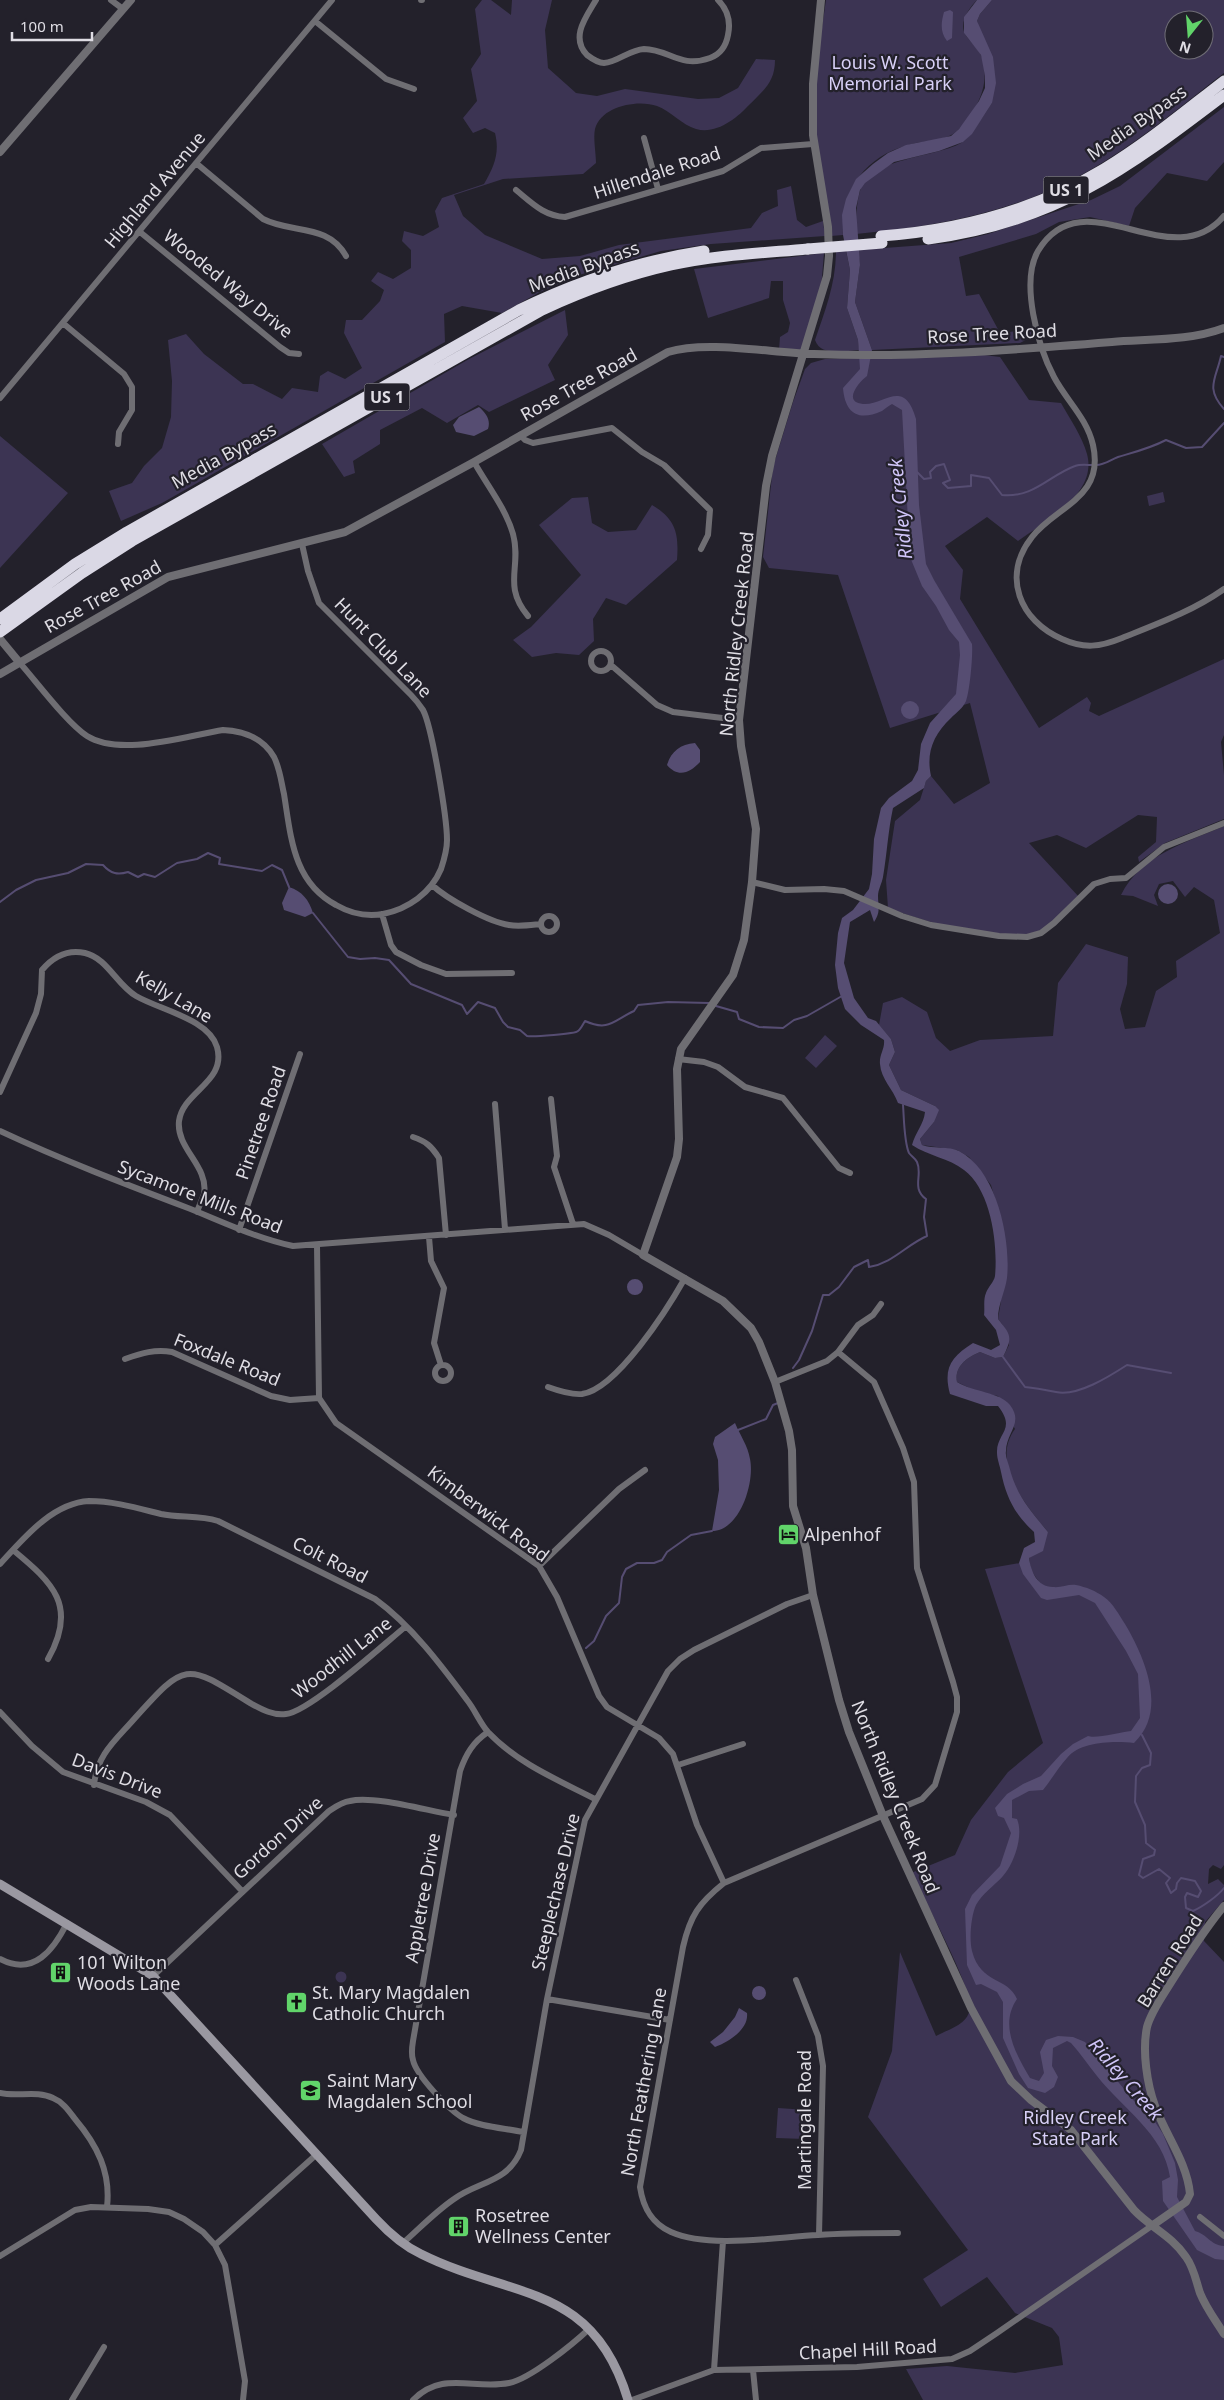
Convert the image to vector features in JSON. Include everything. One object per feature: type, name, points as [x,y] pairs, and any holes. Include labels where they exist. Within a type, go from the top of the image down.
[{"type":"highway","name":"Media Bypass","points":[[881,240],[975,222],[1014,211],[1057,194],[1121,158],[1224,81]]},
{"type":"highway","name":"Media Bypass","points":[[0,618],[76,564],[135,527],[538,301],[593,278],[657,260],[710,250],[937,238],[977,230],[1016,219],[1055,205],[1092,188],[1127,167],[1224,95]]},
{"type":"highway","name":"Media Bypass","points":[[0,632],[82,573],[141,536],[542,310],[596,287],[672,264],[808,245]]},
{"type":"main road","points":[[0,1884],[68,1923],[153,1976],[390,2234],[436,2261],[544,2299],[577,2318],[607,2350],[617,2366],[630,2400]]},
{"type":"street","points":[[111,0],[123,9]]},
{"type":"street","points":[[0,152],[131,0]]},
{"type":"street","name":"Highland Avenue","points":[[0,398],[64,324],[332,0]]},
{"type":"street","points":[[596,0],[580,28],[579,40],[583,50],[591,58],[604,63],[640,50],[647,50],[686,62],[701,61],[715,56],[723,49],[728,36],[730,22],[727,10],[718,0]]},
{"type":"street","name":"North Ridley Creek Road","points":[[821,0],[813,84],[813,144],[828,227],[829,256],[821,302],[768,470],[740,720],[741,746],[756,829],[752,882],[740,958],[733,975],[685,1040],[678,1059],[679,1139],[677,1157],[643,1255],[723,1301],[751,1328],[775,1382],[790,1431],[793,1506],[806,1548],[813,1595],[839,1700],[850,1734],[883,1816],[971,2008],[1012,2081],[1031,2100],[1071,2130],[1134,2210],[1144,2220],[1169,2238],[1187,2258],[1193,2269],[1201,2295],[1224,2334]]},
{"type":"street","points":[[315,21],[386,79],[414,88]]},
{"type":"street","points":[[644,138],[658,189]]},
{"type":"street","name":"Hillendale Road","points":[[516,190],[544,212],[553,216],[565,217],[723,172],[761,148],[813,144]]},
{"type":"street","points":[[196,163],[263,219],[272,223],[321,234],[340,246],[346,256]]},
{"type":"street","points":[[1224,216],[1208,232],[1179,239],[1159,237],[1098,222],[1080,222],[1062,228],[1047,239],[1037,252],[1032,269],[1030,288],[1040,348],[1054,378],[1075,407],[1087,429],[1094,446],[1094,463],[1090,482],[1079,499],[1032,536],[1020,558],[1015,586],[1026,612],[1048,633],[1078,646],[1106,645],[1180,614],[1207,601],[1224,589]]},
{"type":"street","name":"Wooded Way Drive","points":[[140,232],[280,347],[289,353],[298,354]]},
{"type":"street","points":[[64,324],[124,374],[132,387],[132,410],[119,432],[118,444]]},
{"type":"street","name":"Rose Tree Road","points":[[0,674],[168,577],[345,532],[474,462],[520,434],[668,352],[682,348],[710,347],[828,355],[1040,348],[1190,336],[1224,328]]},
{"type":"street","points":[[520,434],[525,440],[533,442],[612,428],[642,452],[664,465],[710,510],[708,535],[701,549]]},
{"type":"street","points":[[474,462],[512,532],[516,546],[513,589],[517,601],[528,616]]},
{"type":"street","name":"Hunt Club Lane","points":[[19,662],[74,725],[87,736],[101,742],[125,747],[223,730],[238,731],[253,737],[266,747],[280,772],[295,857],[303,875],[312,888],[327,900],[343,909],[362,915],[394,912],[411,903],[432,885],[446,856],[447,840],[438,774],[423,710],[411,694],[318,603],[302,544]]},
{"type":"street","points":[[2,642],[19,662]]},
{"type":"street","points":[[611,665],[646,696],[673,712],[740,720]]},
{"type":"street","points":[[752,882],[785,890],[824,889],[844,891],[902,916],[941,927],[999,936],[1027,937],[1041,934],[1094,884],[1110,878],[1126,878],[1164,847],[1224,823]]},
{"type":"street","points":[[432,885],[445,897],[510,926],[541,924]]},
{"type":"street","points":[[382,914],[391,945],[396,952],[421,965],[446,974],[512,973]]},
{"type":"street","name":"Kelly Lane","points":[[0,1092],[36,1013],[41,994],[42,970],[58,955],[68,952],[88,953],[98,959],[134,995],[202,1026],[217,1047],[216,1071],[209,1082],[184,1107],[180,1118],[179,1130],[182,1142],[203,1178],[204,1194],[197,1212]]},
{"type":"street","name":"Pinetree Road","points":[[239,1230],[300,1054]]},
{"type":"street","points":[[678,1059],[704,1062],[718,1067],[745,1087],[784,1098],[839,1168],[850,1173]]},
{"type":"street","points":[[552,1099],[557,1156],[554,1167],[572,1224]]},
{"type":"street","points":[[495,1104],[504,1229]]},
{"type":"street","name":"Sycamore Mills Road","points":[[0,1131],[58,1158],[239,1230],[293,1246],[429,1237],[572,1224],[593,1227],[643,1255]]},
{"type":"street","points":[[413,1137],[432,1147],[438,1158],[446,1235]]},
{"type":"street","points":[[429,1237],[431,1261],[444,1288],[434,1342],[441,1365]]},
{"type":"street","points":[[317,1245],[319,1398]]},
{"type":"street","points":[[548,1387],[565,1393],[583,1394],[614,1376],[669,1307],[684,1278]]},
{"type":"street","points":[[775,1382],[827,1361],[838,1352],[858,1325],[874,1315],[881,1304]]},
{"type":"street","name":"Foxdale Road","points":[[125,1359],[141,1353],[159,1350],[172,1352],[271,1396],[290,1400],[319,1398]]},
{"type":"street","name":"North Feathering Lane","points":[[838,1352],[874,1382],[903,1448],[914,1482],[917,1568],[957,1698],[957,1712],[935,1786],[922,1799],[724,1883],[698,1907],[690,1920],[640,2187],[642,2199],[653,2220],[672,2232],[723,2241],[820,2235],[898,2233]]},
{"type":"street","name":"Kimberwick Road","points":[[319,1398],[336,1423],[539,1566],[557,1596],[599,1696],[607,1707],[659,1738],[667,1746],[678,1765],[697,1825],[724,1883]]},
{"type":"street","points":[[539,1566],[619,1489],[645,1470]]},
{"type":"street","name":"Colt Road","points":[[0,1564],[35,1528],[54,1513],[87,1501],[144,1508],[162,1514],[206,1518],[257,1540],[375,1599],[389,1610],[405,1627],[468,1701],[488,1732],[514,1755],[595,1799]]},
{"type":"street","points":[[12,1550],[43,1575],[57,1598],[61,1614],[60,1628],[58,1641],[48,1659]]},
{"type":"street","name":"Steeplechase Drive","points":[[403,2243],[456,2197],[502,2175],[510,2168],[520,2150],[547,1999],[578,1845],[585,1820],[668,1671],[680,1659],[787,1604],[813,1595]]},
{"type":"street","name":"Woodhill Lane","points":[[94,1785],[96,1772],[104,1754],[164,1684],[180,1675],[202,1675],[259,1708],[285,1714],[305,1707],[405,1627]]},
{"type":"street","name":"Davis Drive","points":[[0,1712],[53,1765],[63,1772],[94,1785],[146,1802],[170,1815],[242,1891]]},
{"type":"street","name":"Appletree Drive","points":[[488,1732],[475,1741],[465,1757],[460,1771],[454,1815],[412,2040],[412,2060],[422,2076],[463,2118],[473,2122],[523,2132]]},
{"type":"street","points":[[678,1765],[743,1744]]},
{"type":"street","name":"Gordon Drive","points":[[153,1976],[329,1811],[344,1803],[370,1800],[454,1815]]},
{"type":"street","name":"Barren Road","points":[[1184,2204],[1189,2197],[1189,2188],[1180,2160],[1156,2107],[1149,2086],[1146,2050],[1147,2028],[1155,2008],[1202,1935],[1224,1906]]},
{"type":"street","points":[[0,1959],[15,1964],[30,1963],[43,1957],[55,1946],[68,1923]]},
{"type":"street","name":"Martingale Road","points":[[796,1980],[818,2036],[823,2066],[820,2235]]},
{"type":"street","points":[[547,1999],[670,2020]]},
{"type":"street","points":[[0,2092],[15,2095],[42,2094],[63,2104],[99,2151],[109,2189],[107,2207]]},
{"type":"street","points":[[215,2245],[316,2154]]},
{"type":"street","name":"Chapel Hill Road","points":[[630,2400],[714,2370],[857,2367],[952,2360],[983,2342],[1184,2204]]},
{"type":"street","points":[[0,2256],[75,2210],[107,2207],[169,2212],[184,2219],[203,2232],[215,2245],[225,2265],[245,2382],[243,2400]]},
{"type":"street","points":[[1200,2217],[1224,2236]]},
{"type":"street","points":[[714,2370],[723,2241]]},
{"type":"street","points":[[413,2400],[430,2387],[443,2383],[511,2382],[564,2351],[589,2330]]},
{"type":"street","points":[[72,2400],[104,2347]]},
{"type":"street","points":[[753,2370],[756,2400]]},
{"type":"green space","points":[[482,0],[491,0],[511,15],[512,0],[552,0],[545,30],[548,68],[576,93],[597,96],[625,89],[698,99],[719,98],[738,88],[756,59],[775,60],[773,74],[768,85],[738,115],[726,124],[711,130],[696,129],[657,106],[640,103],[621,106],[612,110],[599,121],[594,133],[596,163],[583,174],[503,179],[454,195],[463,216],[485,235],[542,259],[580,256],[619,245],[751,228],[762,213],[778,206],[777,190],[791,186],[797,220],[806,227],[823,221],[825,236],[711,244],[661,251],[579,275],[540,292],[502,313],[462,306],[444,314],[445,342],[162,503],[121,521],[109,491],[132,483],[144,466],[162,448],[171,417],[172,381],[168,340],[186,334],[204,354],[243,384],[253,384],[282,399],[292,388],[318,392],[320,376],[328,371],[345,379],[362,368],[344,333],[346,320],[362,320],[380,301],[384,290],[371,281],[378,272],[393,279],[411,268],[411,250],[402,241],[404,231],[423,236],[439,227],[435,211],[442,198],[484,184],[493,166],[497,147],[495,133],[485,128],[473,133],[463,118],[477,101],[471,69],[481,54],[475,9]]},
{"type":"green space","name":"Louis W. Scott Memorial Park","points":[[826,0],[977,0],[964,20],[963,29],[981,55],[985,75],[984,86],[977,105],[965,122],[953,134],[941,139],[914,143],[892,151],[868,167],[858,178],[851,190],[843,219],[843,235],[831,236],[818,155],[815,123],[817,67]]},
{"type":"green space","points":[[992,0],[1224,0],[1224,73],[1166,119],[1121,151],[1076,178],[1047,192],[985,213],[954,220],[889,231],[856,234],[856,212],[860,191],[866,180],[876,171],[889,165],[950,148],[961,143],[973,130],[992,103],[977,21],[980,14]]},
{"type":"green space","points":[[1224,107],[1224,162],[1207,181],[1167,173],[1135,208],[1129,226],[1090,217],[1059,222],[1036,234],[959,257],[966,296],[979,294],[1000,333],[1035,329],[1035,335],[1020,343],[872,350],[855,302],[860,265],[858,250],[951,243],[988,234],[1091,200],[1120,186]]},
{"type":"green space","points":[[836,251],[846,251],[850,270],[847,308],[858,340],[859,350],[828,351],[822,349],[815,340],[832,286]]},
{"type":"green space","points":[[824,253],[821,289],[801,351],[779,350],[780,337],[788,332],[790,323],[783,300],[783,281],[771,281],[769,298],[708,318],[694,269]]},
{"type":"green space","points":[[565,310],[568,335],[548,365],[555,380],[489,412],[478,405],[447,423],[422,408],[380,430],[380,444],[353,461],[355,473],[344,477],[322,444],[469,359]]},
{"type":"green space","points":[[984,355],[1000,357],[1029,400],[1061,403],[1079,434],[1087,454],[1088,468],[1085,482],[1077,494],[1055,515],[1018,541],[987,517],[945,546],[963,570],[960,599],[1039,728],[1087,697],[1091,703],[1089,711],[1099,716],[1224,659],[1224,735],[1221,742],[1224,775],[1224,819],[1165,843],[1139,862],[1138,857],[1156,842],[1157,817],[1138,815],[1086,848],[1057,835],[1029,843],[1079,897],[1045,928],[1029,934],[1010,936],[966,931],[944,926],[888,908],[886,880],[895,821],[920,800],[926,781],[931,776],[954,804],[990,783],[970,703],[890,728],[838,575],[769,568],[763,557],[773,467],[805,369],[811,363],[825,359]]},
{"type":"green space","points":[[0,436],[68,493],[0,568]]},
{"type":"green space","points":[[1163,492],[1165,502],[1149,506],[1147,496]]},
{"type":"green space","points":[[588,497],[592,523],[608,532],[636,530],[652,505],[660,510],[674,528],[677,542],[677,560],[626,605],[606,598],[593,619],[594,641],[579,655],[556,653],[532,657],[513,640],[531,627],[581,575],[539,525],[572,498]]},
{"type":"green space","name":"Ridley Creek State Park","points":[[1224,826],[1224,1865],[1221,1869],[1213,1865],[1209,1869],[1208,1884],[1218,1879],[1224,1885],[1224,1900],[1205,1922],[1204,1941],[1224,1962],[1224,2400],[923,2400],[906,2369],[947,2366],[1015,2373],[1063,2365],[1059,2337],[1052,2328],[1015,2313],[987,2277],[941,2307],[923,2279],[968,2250],[868,2117],[892,2051],[900,1952],[936,2036],[961,2023],[970,2009],[969,1999],[956,1963],[911,1873],[955,1855],[971,1820],[1008,1772],[1043,1743],[985,1569],[1020,1563],[1039,1582],[1031,1570],[1029,1558],[1048,1532],[1030,1510],[1014,1484],[1007,1456],[1008,1442],[1015,1429],[998,1396],[978,1392],[957,1382],[958,1372],[962,1363],[980,1352],[995,1358],[1003,1357],[1009,1345],[1002,1324],[998,1319],[1001,1301],[1001,1220],[991,1185],[969,1157],[957,1150],[922,1145],[920,1139],[934,1122],[935,1106],[901,1090],[889,1065],[895,1052],[891,1039],[879,1025],[883,1003],[902,997],[927,1012],[936,1038],[950,1051],[980,1040],[1053,1036],[1058,983],[1086,944],[1128,957],[1127,984],[1120,1009],[1125,1029],[1145,1027],[1156,991],[1177,977],[1176,961],[1220,933],[1214,900],[1194,887],[1185,897],[1173,881],[1159,884],[1154,895],[1158,906],[1133,896],[1121,895],[1130,881],[1152,860],[1165,852]]},
{"type":"green space","points":[[825,1035],[837,1046],[816,1068],[805,1058]]},
{"type":"green space","points":[[341,1971],[347,1977],[341,1983],[335,1977]]},
{"type":"green space","points":[[778,2108],[807,2110],[805,2139],[776,2138]]},
{"type":"shaded area","points":[[977,0],[992,0],[980,14],[977,21],[993,57],[996,83],[992,103],[972,134],[963,142],[939,151],[894,162],[865,183],[860,190],[856,208],[860,265],[855,302],[872,350],[867,376],[854,392],[854,400],[863,404],[899,396],[906,399],[911,406],[916,419],[919,505],[926,564],[972,644],[972,664],[966,701],[945,724],[932,745],[929,760],[931,776],[926,781],[924,788],[893,808],[883,877],[878,894],[878,915],[874,922],[870,910],[850,922],[844,963],[854,998],[868,1018],[876,1021],[891,1039],[895,1052],[889,1065],[901,1090],[935,1106],[939,1110],[934,1122],[920,1139],[922,1145],[955,1149],[972,1160],[983,1174],[999,1207],[1004,1226],[1008,1262],[1007,1278],[998,1319],[1008,1333],[1008,1345],[1003,1357],[995,1358],[980,1352],[970,1357],[960,1367],[957,1382],[1000,1397],[1014,1411],[1015,1423],[1007,1445],[1007,1459],[1020,1494],[1048,1532],[1043,1551],[1029,1558],[1033,1573],[1039,1581],[1047,1586],[1076,1585],[1094,1591],[1107,1600],[1118,1613],[1133,1638],[1146,1668],[1150,1684],[1150,1716],[1144,1730],[1134,1743],[1108,1742],[1081,1748],[1067,1758],[1043,1790],[1029,1791],[1012,1800],[1012,1818],[1017,1819],[1019,1826],[1017,1849],[1007,1871],[976,1905],[971,1928],[972,1951],[981,1970],[1007,1987],[1017,1999],[1009,2019],[1010,2029],[1015,2049],[1030,2078],[1039,2081],[1044,2073],[1040,2052],[1046,2040],[1058,2036],[1073,2037],[1085,2042],[1134,2101],[1147,2110],[1163,2134],[1175,2163],[1178,2180],[1177,2197],[1195,2231],[1203,2234],[1215,2244],[1224,2246],[1224,2260],[1215,2259],[1197,2250],[1163,2201],[1162,2181],[1170,2177],[1160,2148],[1141,2122],[1107,2088],[1071,2043],[1067,2041],[1053,2048],[1052,2066],[1058,2077],[1054,2087],[1045,2093],[1028,2088],[1019,2074],[1003,2038],[1003,2002],[997,1992],[981,1984],[976,1985],[967,1965],[965,1909],[972,1895],[1000,1866],[1011,1833],[1004,1818],[998,1816],[995,1808],[1007,1794],[1041,1776],[1073,1744],[1088,1736],[1102,1736],[1131,1731],[1140,1718],[1138,1674],[1126,1651],[1095,1603],[1079,1595],[1047,1600],[1041,1598],[1023,1574],[1019,1563],[1024,1548],[1035,1542],[1034,1532],[1027,1526],[1012,1505],[1003,1481],[997,1453],[1006,1421],[998,1406],[986,1406],[950,1394],[948,1385],[948,1370],[954,1358],[965,1348],[973,1343],[991,1350],[1000,1345],[996,1330],[984,1315],[985,1295],[995,1276],[996,1263],[991,1218],[981,1190],[964,1170],[912,1145],[925,1112],[898,1103],[881,1069],[880,1061],[884,1040],[861,1025],[845,1009],[838,988],[835,965],[838,933],[842,918],[853,910],[869,889],[874,839],[881,808],[889,798],[912,781],[918,770],[921,744],[930,723],[956,694],[960,655],[959,642],[949,630],[922,586],[910,557],[902,410],[892,404],[874,414],[860,415],[850,409],[844,397],[843,388],[860,369],[858,340],[847,308],[850,270],[843,235],[842,215],[846,199],[856,179],[873,164],[888,153],[906,145],[951,136],[959,129],[979,101],[985,88],[981,55],[964,33],[964,17]]},
{"type":"shaded area","points":[[950,10],[953,12],[952,38],[947,41],[942,31],[942,24],[944,12]]},
{"type":"shaded area","points":[[479,407],[487,417],[488,429],[474,436],[456,432],[453,425],[459,417]]},
{"type":"shaded area","points":[[910,701],[916,704],[919,710],[916,716],[910,719],[904,716],[901,710],[904,704]]},
{"type":"shaded area","points":[[695,743],[700,750],[700,762],[696,766],[680,773],[675,772],[667,765],[671,756],[677,750],[685,745]]},
{"type":"shaded area","points":[[1168,884],[1175,887],[1178,894],[1175,901],[1168,904],[1161,901],[1158,894],[1161,887]]},
{"type":"shaded area","points":[[289,887],[298,891],[304,897],[313,913],[305,917],[284,910],[282,903]]},
{"type":"shaded area","points":[[632,1279],[638,1279],[643,1284],[641,1293],[632,1295],[627,1290],[627,1284]]},
{"type":"shaded area","points":[[735,1423],[749,1454],[751,1469],[748,1492],[738,1514],[730,1523],[722,1529],[712,1531],[719,1490],[718,1460],[713,1444],[715,1437]]},
{"type":"shaded area","points":[[756,1986],[762,1986],[766,1993],[762,2000],[756,2000],[752,1996],[752,1990]]},
{"type":"shaded area","points":[[739,2008],[747,2013],[745,2024],[732,2038],[715,2047],[710,2042],[723,2032],[735,2017]]},
{"type":"waterway","points":[[1224,357],[1221,356],[1213,389],[1218,402],[1224,409]]},
{"type":"waterway","points":[[1096,465],[1149,448],[1166,440],[1186,448],[1202,447],[1224,423]]},
{"type":"waterway","name":"Ridley Creek","points":[[917,472],[924,479],[931,478],[930,472],[936,466],[944,464],[950,480],[943,483],[948,488],[971,486],[971,475],[989,478],[1002,495],[1013,495],[1032,490],[1075,466],[1092,465]]},
{"type":"waterway","points":[[0,902],[16,890],[36,880],[68,873],[86,864],[103,865],[115,873],[128,872],[138,877],[144,874],[155,877],[177,863],[197,859],[208,853],[220,858],[219,864],[262,871],[272,865],[282,870],[289,887]]},
{"type":"waterway","points":[[313,913],[348,957],[389,960],[411,984],[462,1005],[467,1014],[478,1002],[495,1008],[508,1027],[520,1030],[527,1036],[575,1032],[580,1029],[585,1021],[600,1025],[611,1024],[634,1011],[638,1005],[668,1002],[709,1003]]},
{"type":"waterway","points":[[716,1006],[737,1012],[739,1019],[759,1027],[783,1028],[794,1020],[807,1016],[842,996]]},
{"type":"waterway","points":[[793,1368],[799,1360],[812,1331],[823,1295],[829,1295],[839,1287],[854,1267],[868,1260],[869,1267],[878,1265],[927,1236],[924,1217],[926,1199],[918,1186],[919,1172],[917,1162],[907,1148],[903,1105]]},
{"type":"waterway","points":[[1003,1357],[1025,1387],[1064,1393],[1083,1389],[1103,1380],[1127,1365],[1171,1373]]},
{"type":"waterway","points":[[738,1430],[766,1419],[773,1405],[778,1403]]},
{"type":"waterway","points":[[586,1648],[594,1641],[606,1616],[619,1603],[622,1577],[626,1569],[637,1563],[654,1563],[662,1560],[667,1552],[691,1535],[712,1531]]},
{"type":"waterway","points":[[1142,1735],[1151,1753],[1150,1765],[1142,1768],[1136,1776],[1135,1802],[1145,1825],[1146,1843],[1155,1850],[1154,1855],[1143,1859],[1139,1875],[1143,1878],[1159,1869],[1170,1878],[1166,1883],[1171,1893],[1176,1889],[1177,1883],[1181,1878],[1195,1881],[1201,1891],[1198,1897],[1187,1893],[1185,1897],[1186,1908],[1193,1911],[1210,1901],[1224,1888]]},
{"type":"place","name":"Alpenhof","points":[[788,1535]]},
{"type":"place","name":"101 Wilton Woods Lane","points":[[61,1973]]},
{"type":"place","name":"St. Mary Magdalen Catholic Church","points":[[296,2003]]},
{"type":"place","name":"Saint Mary Magdalen School","points":[[311,2091]]},
{"type":"place","name":"Rosetree Wellness Center","points":[[459,2226]]}]
